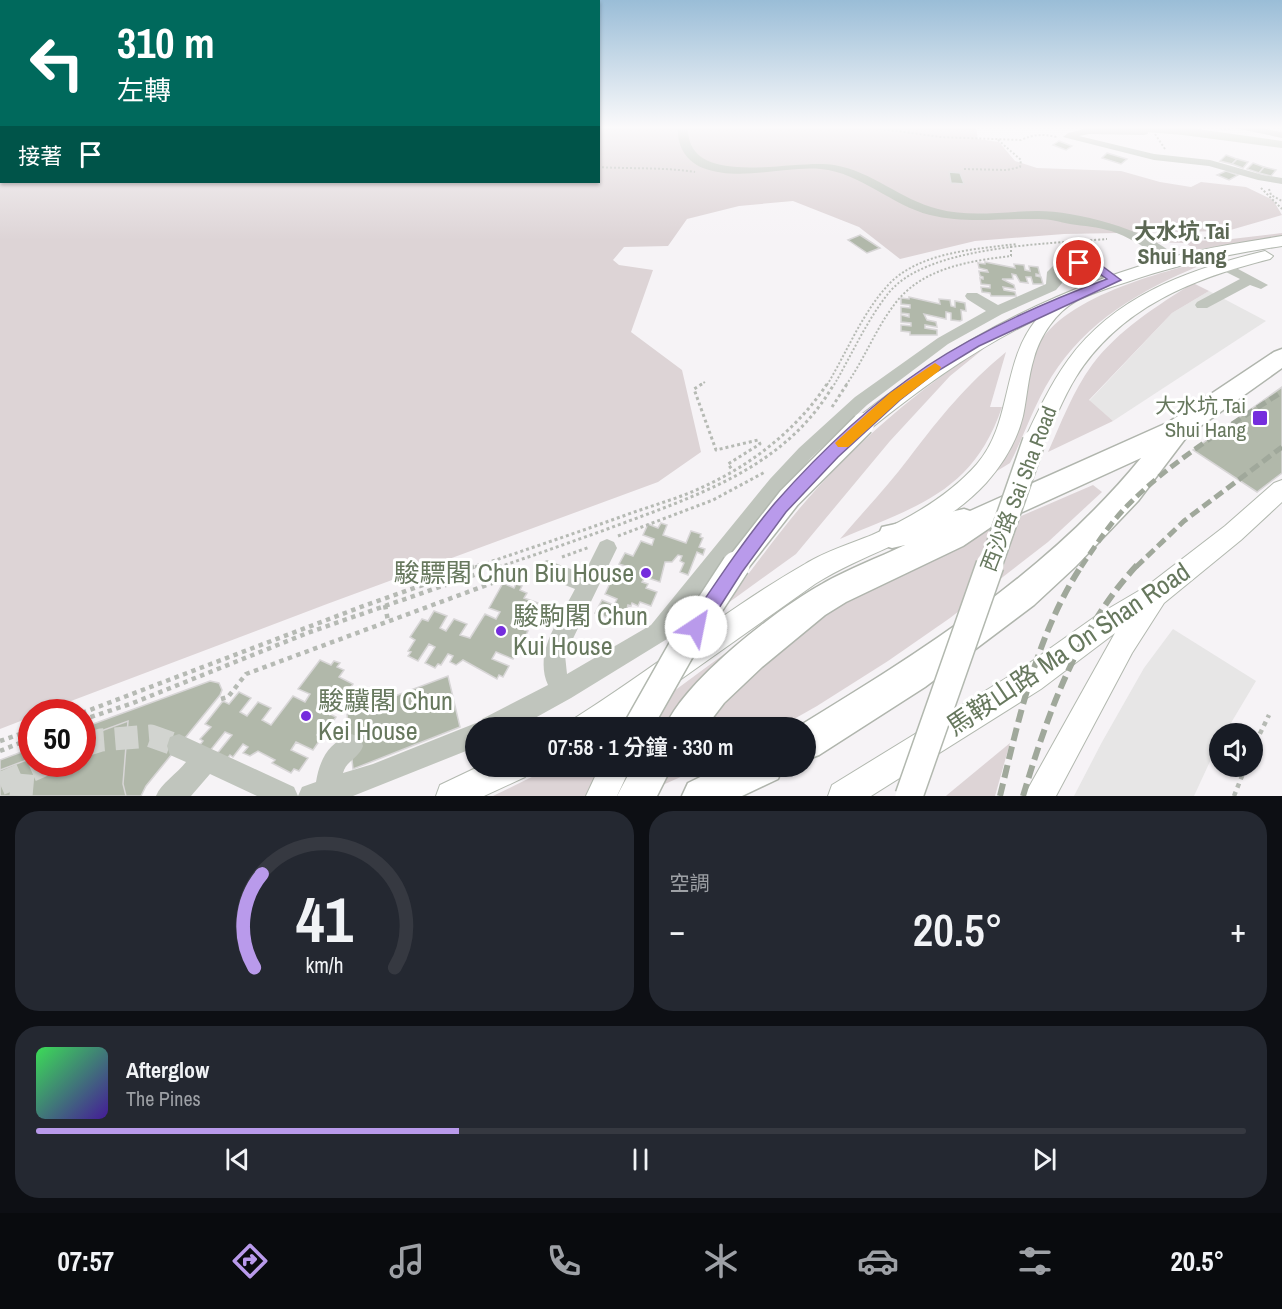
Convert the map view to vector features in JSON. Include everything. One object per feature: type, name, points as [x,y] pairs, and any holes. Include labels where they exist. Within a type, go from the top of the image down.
[{"type":"highway","points":[[691,717],[712,691],[780,631],[835,592],[953,537],[984,517],[1080,476],[1179,428],[1282,357]]},
{"type":"highway","points":[[816,736],[913,675],[1023,595],[1066,557],[1128,494],[1179,428]]},
{"type":"highway","points":[[892,536],[984,517]]},
{"type":"highway","points":[[636,796],[647,777]]},
{"type":"highway","points":[[701,796],[742,777]]},
{"type":"main road","points":[[643,717],[674,660],[764,529],[801,485],[895,396],[958,353],[991,334],[1115,280],[1175,262],[1282,241]]},
{"type":"main road","name":"西沙路 Sai Sha Road","points":[[909,796],[1034,441],[1069,372],[1102,332],[1154,294],[1191,277],[1274,254]]},
{"type":"main road","points":[[603,717],[636,697],[807,576],[892,536],[952,500],[968,487],[993,459],[1011,424],[1025,355],[1030,342],[1049,316],[1068,299]]},
{"type":"main road","name":"馬鞍山路 Ma On Shan Road","points":[[843,796],[1031,679],[1105,625],[1156,594],[1233,533],[1282,489]]},
{"type":"main road","points":[[1039,796],[1123,644],[1156,594]]},
{"type":"main road","points":[[451,796],[491,777]]},
{"type":"main road","points":[[602,796],[611,777]]},
{"type":"street","points":[[706,165],[756,170],[777,166],[822,166],[854,173],[929,211],[961,217],[1041,215],[1112,227],[1136,238],[1175,262]]},
{"type":"street","points":[[1217,165],[1262,178],[1282,181]]},
{"type":"street","points":[[512,717],[563,690],[650,638],[666,625],[777,484],[812,446],[861,401],[925,353],[997,311],[1051,287],[1055,283],[1055,269],[1068,264],[1092,266],[1115,280]]},
{"type":"street","points":[[1202,305],[1256,282],[1225,266]]},
{"type":"street","points":[[972,296],[997,311]]},
{"type":"street","points":[[563,690],[555,674],[554,654],[589,585],[604,544]]},
{"type":"street","points":[[546,565],[589,585]]},
{"type":"street","points":[[895,796],[978,712]]},
{"type":"street","points":[[319,794],[404,765],[465,740]]},
{"type":"street","points":[[179,746],[285,796]]},
{"type":"street","points":[[319,794],[335,759],[351,746]]},
{"type":"street","points":[[169,796],[182,787],[206,759]]},
{"type":"path","points":[[964,169],[1007,170],[1022,165]]},
{"type":"path","points":[[600,167],[632,169],[664,167],[693,172],[711,167]]},
{"type":"path","points":[[96,708],[156,687],[268,641],[687,494],[733,471],[783,435],[804,416],[819,397],[878,297],[902,273],[951,255],[1011,246],[1136,238],[1235,237]]},
{"type":"path","points":[[825,416],[907,290],[930,276],[957,266],[1011,256],[1011,246]]},
{"type":"path","points":[[96,715],[133,703],[290,639],[574,541],[694,497],[737,477],[780,447],[809,421],[832,388],[887,294],[906,276],[956,257],[1011,246]]},
{"type":"path","points":[[705,382],[694,389],[716,450],[758,440],[760,444],[728,464],[733,471]]},
{"type":"path","points":[[220,699],[228,697],[246,674],[604,544],[705,504],[750,483],[766,471]]},
{"type":"path","points":[[384,599],[388,621]]},
{"type":"path","points":[[1263,727],[1269,715]]},
{"type":"path","points":[[0,741],[18,735]]},
{"type":"path","points":[[0,751],[18,744]]},
{"type":"path","points":[[1234,796],[1242,777]]},
{"type":"shaded area","points":[[600,165],[1028,165],[1037,168],[1121,171],[1160,182],[1191,187],[1201,182],[1246,187],[1273,200],[1282,215],[1227,231],[1064,234],[975,241],[900,259],[859,227],[793,201],[739,206],[687,219],[668,246],[624,247],[613,260],[619,265],[653,270],[631,332],[682,370],[701,452],[658,482],[76,699],[18,699],[18,722],[0,729],[0,183],[600,183]]},
{"type":"shaded area","points":[[1282,233],[1282,236],[1195,250],[1186,243],[1147,242],[1223,240]]},
{"type":"shaded area","points":[[1211,261],[1168,280],[1127,303],[1090,331],[1073,348],[1051,378],[1010,463],[997,471],[1014,431],[1032,359],[1042,338],[1059,321],[1081,305],[1107,293],[1161,273]]},
{"type":"shaded area","points":[[1193,283],[1209,291],[1172,313],[1089,400],[1113,421],[1048,452],[1079,385],[1102,352],[1139,320]]},
{"type":"shaded area","points":[[1209,291],[1266,321],[1113,421],[1089,401],[1172,313]]},
{"type":"shaded area","points":[[992,342],[950,376],[890,441],[796,554],[724,606],[789,521],[865,439],[914,397]]},
{"type":"shaded area","points":[[1006,352],[990,407],[1002,407],[990,436],[975,459],[958,478],[939,493],[893,517],[840,539],[893,479],[954,402]]},
{"type":"shaded area","points":[[1093,485],[1102,492],[1048,542],[950,618],[817,706],[798,717],[712,717],[766,660],[827,612],[954,545]]},
{"type":"shaded area","points":[[1173,629],[1256,681],[1231,723],[1209,723],[1209,764],[1194,796],[1074,796],[1102,742],[1144,668]]},
{"type":"shaded area","points":[[735,646],[686,696],[669,717],[639,717]]},
{"type":"shaded area","points":[[1010,743],[995,796],[946,796],[947,795]]},
{"type":"shaded area","points":[[532,777],[681,777],[638,796],[493,796]]},
{"type":"building","points":[[1251,165],[1264,167],[1259,173],[1247,169]]},
{"type":"building","points":[[1264,167],[1276,170],[1271,176],[1259,173]]},
{"type":"building","points":[[1226,171],[1238,175],[1229,180],[1217,175]]},
{"type":"building","points":[[949,172],[960,173],[964,184],[951,183]]},
{"type":"building","points":[[860,235],[880,248],[867,253],[848,240]]},
{"type":"building","points":[[985,262],[1015,268],[1014,264],[1024,265],[1025,270],[1030,271],[1029,266],[1038,267],[1040,275],[1036,274],[1036,276],[1041,277],[1043,284],[1033,284],[1031,277],[1026,277],[1028,283],[1020,282],[1016,275],[1012,274],[1013,279],[1002,279],[1014,285],[1015,289],[1003,287],[1004,290],[1015,292],[1016,296],[991,296],[990,293],[982,292],[981,287],[990,288],[990,285],[981,284],[980,278],[983,279],[983,277],[980,276],[979,271],[988,272],[979,268],[978,263],[985,264]]},
{"type":"building","points":[[909,297],[940,304],[939,299],[950,300],[951,306],[955,307],[955,301],[965,303],[966,311],[961,310],[962,320],[960,321],[951,320],[951,313],[946,312],[946,319],[924,314],[927,320],[936,322],[937,327],[925,325],[925,328],[937,330],[937,335],[910,335],[910,332],[901,331],[901,325],[911,326],[911,323],[901,322],[901,315],[909,317],[909,314],[901,313],[901,307],[910,308],[910,305],[901,304],[901,298],[909,299]]},
{"type":"building","name":"大水坑 Tai Shui Hang","points":[[1282,387],[1282,473],[1257,492],[1193,450]]},
{"type":"building","name":"駿驃閣 Chun Biu House","points":[[661,523],[667,525],[663,535],[686,543],[691,531],[701,534],[700,537],[703,538],[699,547],[705,549],[703,555],[697,552],[688,575],[680,572],[684,563],[680,561],[682,556],[678,555],[672,562],[665,562],[660,582],[645,577],[642,582],[648,584],[646,588],[657,592],[651,606],[640,602],[638,606],[632,603],[631,606],[628,605],[627,609],[634,611],[627,625],[595,613],[602,600],[614,605],[617,599],[605,594],[616,570],[628,574],[631,568],[619,564],[625,553],[633,556],[641,541],[652,545],[654,539],[643,535],[648,524],[658,528]]},
{"type":"building","name":"駿駒閣 Chun Kui House","points":[[503,583],[514,588],[516,584],[522,586],[520,590],[527,593],[524,598],[538,603],[532,613],[537,615],[531,625],[515,619],[511,625],[528,631],[522,642],[518,640],[514,647],[518,649],[513,659],[496,652],[492,659],[509,666],[503,677],[499,675],[497,679],[463,660],[456,665],[450,662],[453,656],[448,654],[441,665],[438,664],[435,668],[425,663],[435,647],[429,644],[418,661],[408,656],[411,652],[408,651],[415,640],[410,637],[422,619],[428,621],[434,611],[447,616],[440,628],[446,631],[454,619],[467,624],[460,635],[470,638],[485,614],[496,619],[500,612],[489,608]]},
{"type":"building","name":"駿驥閣 Chun Kei House","points":[[320,660],[331,665],[334,661],[340,663],[337,667],[344,670],[339,677],[353,684],[345,695],[350,697],[341,709],[325,701],[320,709],[336,717],[328,729],[323,727],[317,735],[322,737],[313,750],[296,742],[291,750],[308,758],[299,771],[294,769],[291,773],[272,763],[275,760],[258,751],[250,756],[243,753],[248,747],[243,744],[233,757],[230,755],[226,760],[216,755],[232,735],[225,732],[209,752],[199,746],[203,741],[200,739],[211,727],[205,724],[223,701],[229,704],[239,692],[251,698],[240,712],[247,716],[258,702],[271,708],[262,720],[271,725],[293,696],[305,702],[310,694],[298,689]]},
{"type":"building","points":[[448,676],[460,727],[353,769],[347,714]]},
{"type":"building","points":[[210,681],[219,683],[222,690],[146,786],[141,796],[0,796],[0,760],[18,753],[18,777],[96,777],[96,723]]},
{"type":"building","points":[[128,721],[123,784],[126,796],[0,796],[0,770],[18,763],[18,777],[96,777],[96,733]]},
{"type":"tunnel","points":[[96,742],[151,736],[179,746]]},
{"type":"tunnel","points":[[0,784],[18,776]]},
{"type":"tunnel","points":[[21,796],[23,777]]},
{"type":"railway","points":[[1081,567],[1129,504],[1164,472],[1202,444],[1282,392]]},
{"type":"railway","points":[[1136,567],[1184,521],[1282,447]]},
{"type":"railway","points":[[1000,796],[1022,707],[1041,647],[1066,591],[1082,565]]},
{"type":"railway","points":[[1023,796],[1054,704],[1081,645],[1097,617],[1137,565]]},
{"type":"slow traffic","points":[[843,443],[895,396],[935,367]]},
{"type":"place","name":"大水坑 Tai Shui Hang","points":[[1260,418]]},
{"type":"place","name":"駿驃閣 Chun Biu House","points":[[646,573]]},
{"type":"place","name":"駿駒閣 Chun Kui House","points":[[501,631]]},
{"type":"place","name":"駿驥閣 Chun Kei House","points":[[306,716]]},
{"type":"district","name":"大水坑 Tai Shui Hang","points":[[1182,244]]},
{"type":"route","points":[[696,627],[736,567],[781,508],[832,453],[895,396],[932,369],[991,334],[1075,295],[1115,280],[1098,268],[1079,263]]}]
